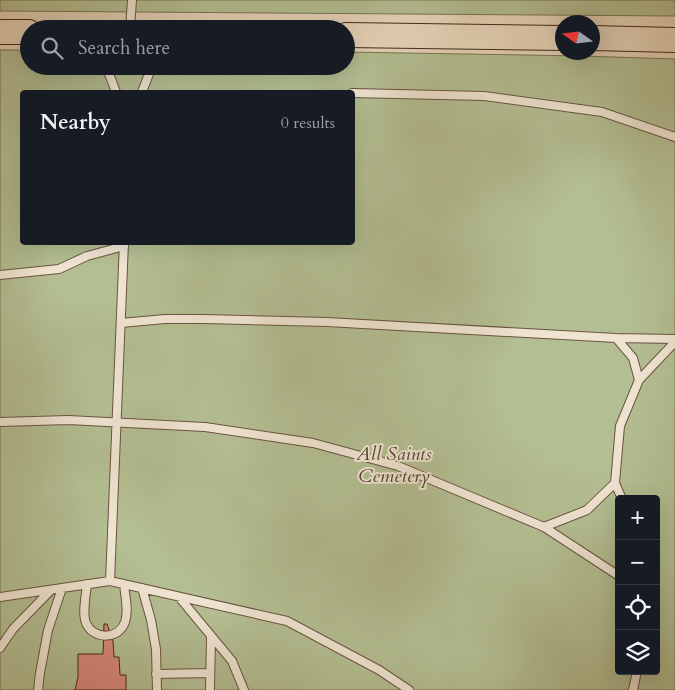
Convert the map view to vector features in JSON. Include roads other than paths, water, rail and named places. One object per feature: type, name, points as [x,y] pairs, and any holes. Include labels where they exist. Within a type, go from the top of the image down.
[{"type":"main road","points":[[0,32],[20,32]]},
{"type":"main road","points":[[355,35],[555,38]]},
{"type":"main road","points":[[600,38],[675,40]]},
{"type":"lane","points":[[131,20],[132,0]]},
{"type":"lane","points":[[109,75],[115,90]]},
{"type":"lane","points":[[143,90],[149,75]]},
{"type":"lane","points":[[355,92],[484,96],[602,112],[675,137]]},
{"type":"lane","points":[[0,275],[58,270],[87,256],[121,245]]},
{"type":"lane","points":[[110,581],[124,245]]},
{"type":"lane","points":[[121,324],[175,319],[327,322],[616,338],[675,339]]},
{"type":"lane","points":[[616,338],[633,358],[639,380]]},
{"type":"lane","points":[[620,495],[615,483],[620,426],[639,380],[675,342]]},
{"type":"lane","points":[[0,422],[68,420],[205,427],[312,443],[398,466],[544,527],[615,573]]},
{"type":"lane","points":[[544,527],[587,510],[615,483]]},
{"type":"lane","points":[[0,597],[110,581],[142,588],[287,621],[379,670],[409,690]]},
{"type":"lane","points":[[87,584],[84,616],[86,622],[94,633],[106,636],[118,632],[126,621],[124,584]]},
{"type":"lane","points":[[38,690],[48,630],[62,588]]},
{"type":"lane","points":[[142,588],[151,620],[156,649],[157,690]]},
{"type":"lane","points":[[0,648],[13,629],[52,590]]},
{"type":"lane","points":[[179,597],[232,661],[244,690]]},
{"type":"lane","points":[[210,690],[212,636]]},
{"type":"lane","points":[[156,674],[210,673]]},
{"type":"lane","points":[[633,690],[636,675]]},
{"type":"park label","name":"All Saints Cemetery","points":[[394,464]]}]
